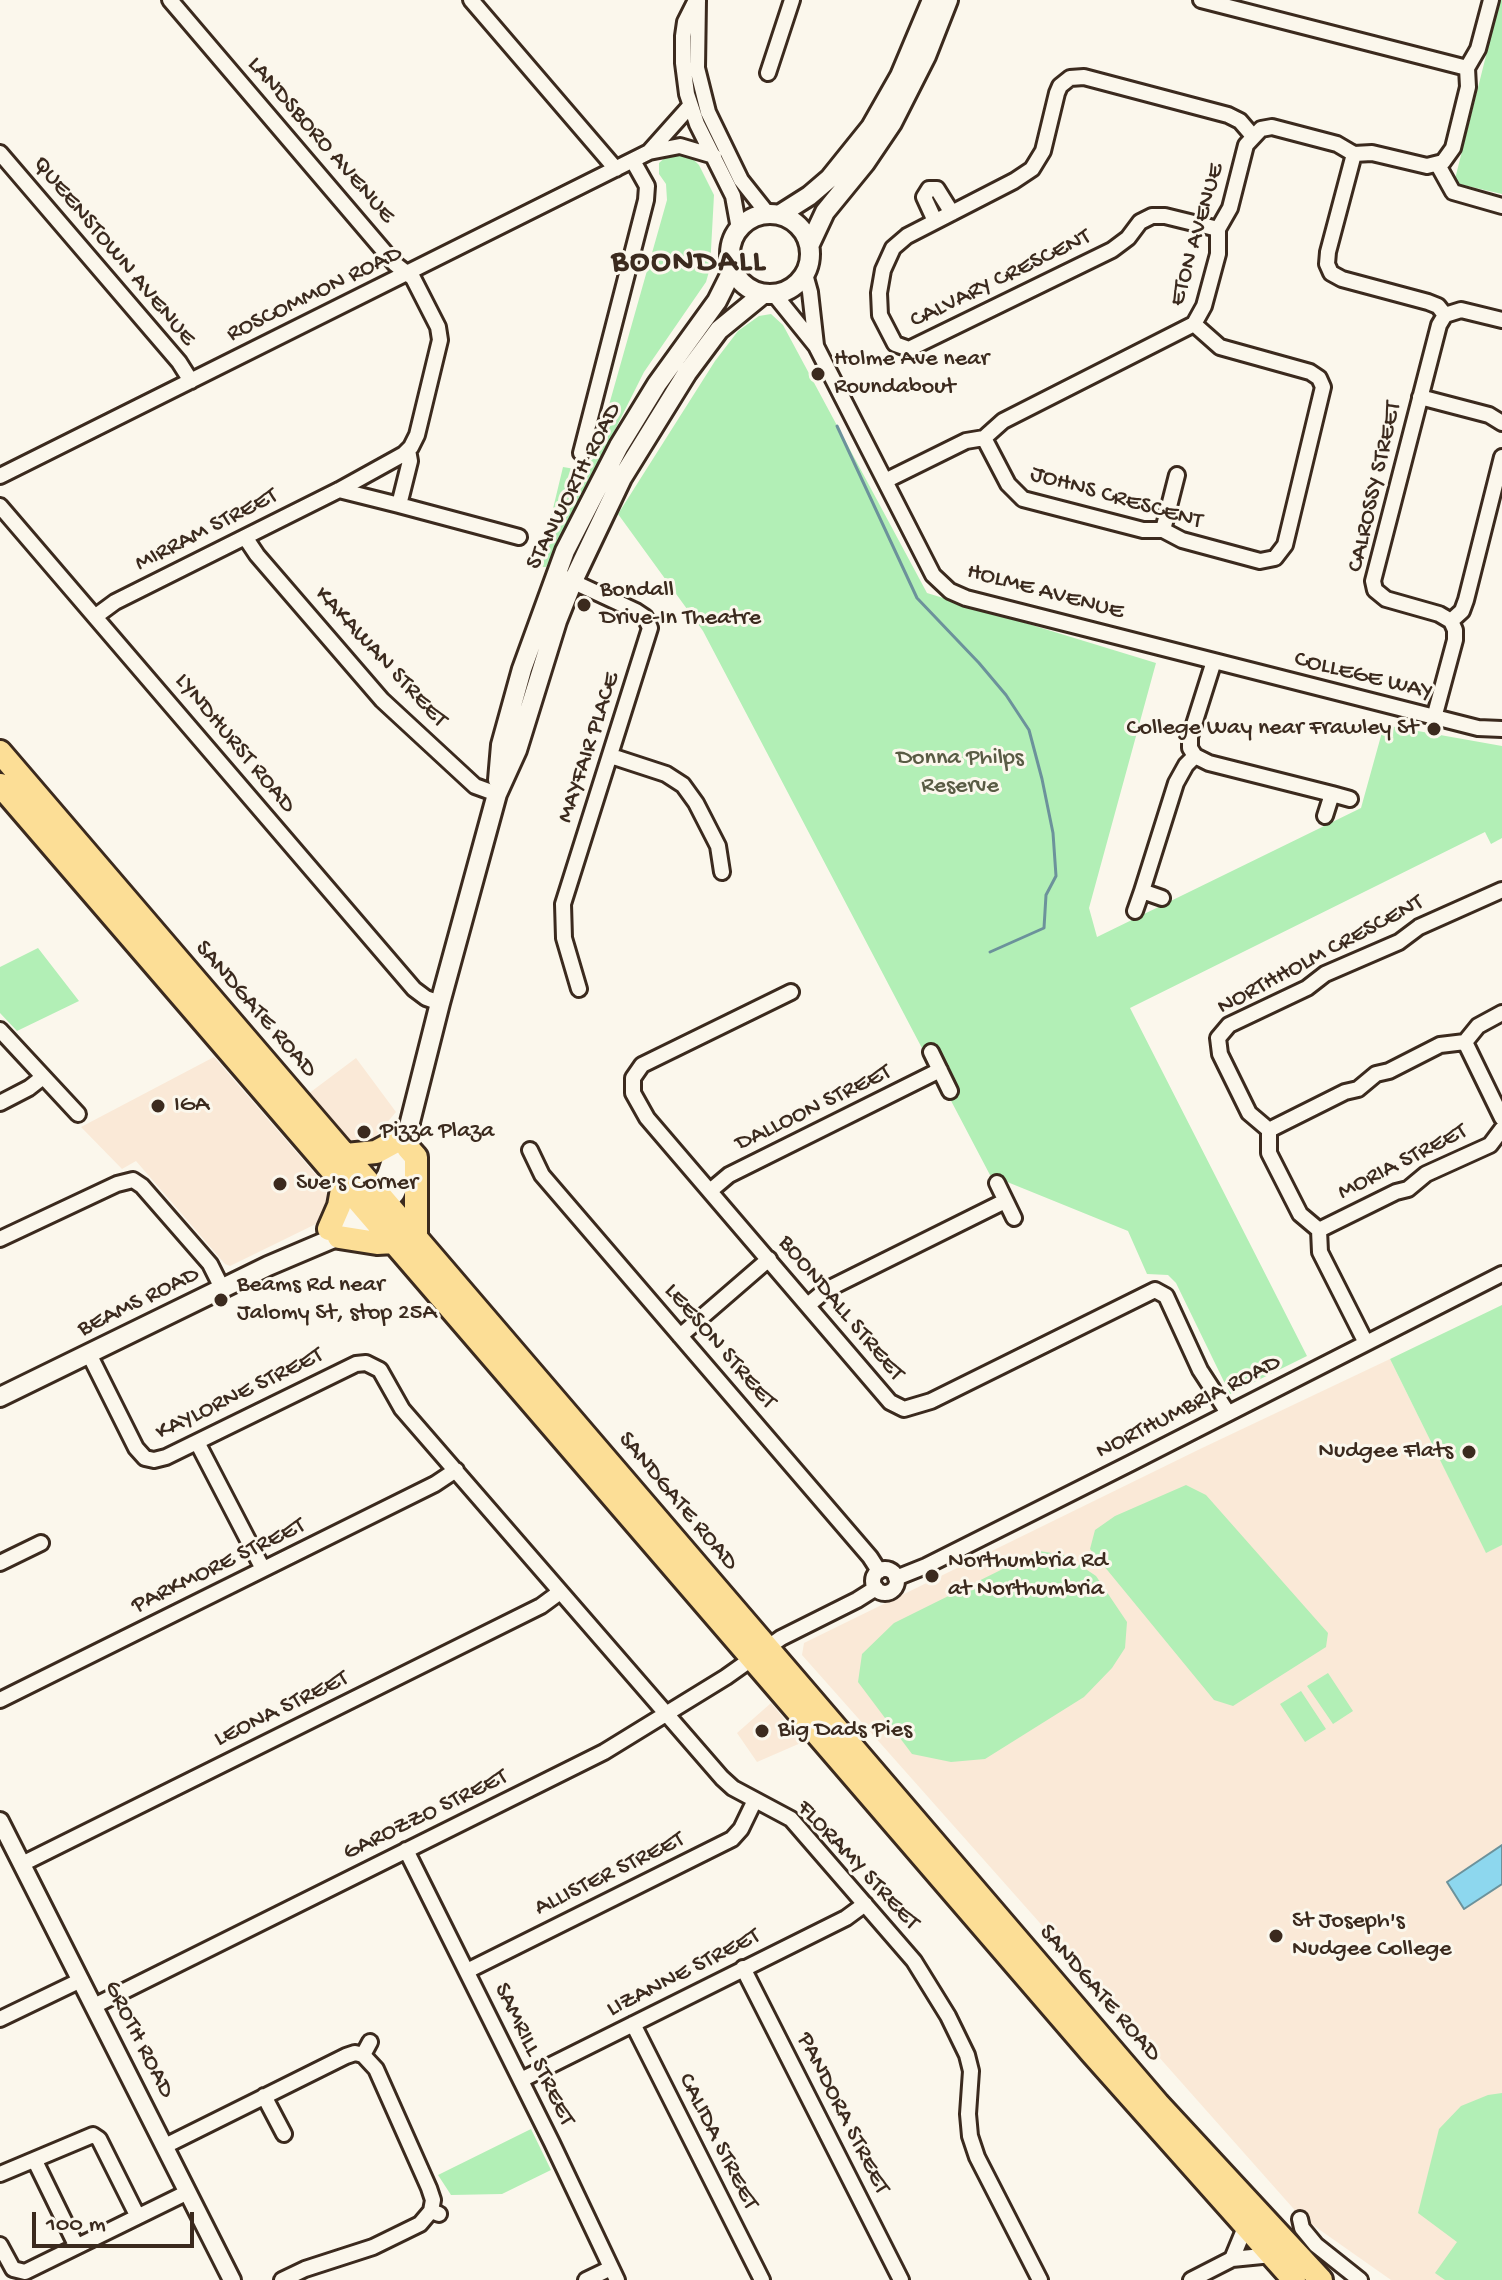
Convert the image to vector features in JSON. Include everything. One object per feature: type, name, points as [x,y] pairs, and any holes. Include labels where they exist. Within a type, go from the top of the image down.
[{"type":"highway","name":"SANDGATE ROAD","points":[[0,752],[346,1155],[394,1242],[1158,2104],[1321,2280]]},
{"type":"highway","name":"SANDGATE ROAD","points":[[0,785],[343,1184],[416,1236],[1092,2053],[1294,2280]]},
{"type":"highway","points":[[346,1155],[376,1152],[405,1137],[416,1157],[416,1236]]},
{"type":"highway","points":[[343,1184],[334,1233],[377,1243],[394,1242]]},
{"type":"main road","points":[[932,0],[900,76],[871,127],[830,178],[809,196],[773,214],[747,221],[739,229],[731,248],[733,269],[740,281],[750,289],[769,294],[786,291],[805,274],[809,265],[810,244],[825,212],[865,163],[892,123],[926,56],[948,0]]},
{"type":"main road","points":[[773,214],[798,225],[810,244]]},
{"type":"main road","name":"STANWORTH ROAD","points":[[564,578],[582,516],[614,455],[657,384],[717,301],[733,269]]},
{"type":"main road","name":"STANWORTH ROAD","points":[[375,1204],[398,1188],[405,1137],[497,794],[501,745],[522,669],[564,578],[687,373],[719,330],[769,294]]},
{"type":"main road","name":"BEAMS ROAD","points":[[0,1397],[222,1288],[299,1252],[314,1249],[375,1204]]},
{"type":"street","name":"LANDSBORO AVENUE","points":[[170,0],[413,278],[434,317],[440,340],[417,435],[408,450]]},
{"type":"street","points":[[471,0],[616,169]]},
{"type":"street","points":[[697,0],[685,22],[683,36],[683,63],[690,106],[733,196],[739,229]]},
{"type":"street","points":[[697,0],[697,68],[705,105],[741,180],[773,214]]},
{"type":"street","points":[[768,73],[792,0]]},
{"type":"street","points":[[1201,0],[1467,68]]},
{"type":"street","points":[[1252,135],[1272,127],[1337,144],[1354,154],[1372,153],[1421,166],[1438,165],[1453,148],[1468,87],[1467,68],[1478,49],[1491,0]]},
{"type":"street","name":"CALVARY CRESCENT","points":[[1218,229],[1165,216],[1152,216],[1140,222],[1128,238],[1112,250],[927,342],[904,349],[892,339],[880,315],[879,293],[889,253],[899,241],[1032,169],[1043,151],[1060,86],[1076,77],[1228,115],[1240,121],[1252,135]]},
{"type":"street","name":"ROSCOMMON ROAD","points":[[649,152],[690,106]]},
{"type":"street","name":"ETON AVENUE","points":[[885,481],[966,441],[984,438],[1003,421],[1194,324],[1204,306],[1218,254],[1218,229],[1230,208],[1244,150],[1252,135]]},
{"type":"street","name":"ROSCOMMON ROAD","points":[[0,476],[649,152],[680,146],[714,156]]},
{"type":"street","name":"QUEENSTOWN AVENUE","points":[[0,153],[179,362],[191,381]]},
{"type":"street","points":[[1354,154],[1328,252],[1327,264],[1331,273],[1342,279],[1428,302],[1438,306],[1445,315],[1461,310],[1502,320]]},
{"type":"street","name":"STANWORTH ROAD","points":[[581,453],[647,193],[647,186],[633,161]]},
{"type":"street","points":[[1438,165],[1453,192],[1502,206]]},
{"type":"street","points":[[935,221],[924,197],[929,189],[937,189],[952,213]]},
{"type":"street","name":"HOLME AVENUE","points":[[805,274],[816,346]]},
{"type":"street","name":"HOLME AVENUE","points":[[769,294],[816,346],[933,575],[954,594],[1214,661]]},
{"type":"street","name":"CALROSSY STREET","points":[[1445,315],[1439,325],[1420,397],[1374,585],[1386,599],[1439,614],[1451,621]]},
{"type":"street","name":"JOHNS CRESCENT","points":[[984,438],[1008,484],[1023,499],[1143,530],[1163,530],[1182,540],[1260,561],[1275,558],[1285,545],[1323,393],[1321,383],[1315,374],[1220,347],[1194,324]]},
{"type":"street","points":[[1420,397],[1489,415],[1502,423]]},
{"type":"street","points":[[399,505],[410,461],[408,450]]},
{"type":"street","name":"MIRRAM STREET","points":[[96,616],[115,602],[391,463],[408,450]]},
{"type":"street","points":[[1434,718],[1455,640],[1451,621],[1462,611],[1466,600],[1502,457]]},
{"type":"street","points":[[1163,530],[1177,475]]},
{"type":"street","points":[[339,490],[519,537]]},
{"type":"street","name":"LYNDHURST ROAD","points":[[0,506],[414,989],[440,1003]]},
{"type":"street","name":"KAKAWAN STREET","points":[[245,537],[382,700],[475,786],[497,794]]},
{"type":"street","name":"MAYFAIR PLACE","points":[[564,578],[636,611],[645,617],[650,628],[563,904],[564,938],[579,989]]},
{"type":"street","points":[[1214,661],[1190,737],[1190,748],[1195,756],[1209,763],[1350,799]]},
{"type":"street","name":"COLLEGE WAY","points":[[1214,661],[1434,718],[1485,730],[1502,729]]},
{"type":"street","points":[[611,756],[666,774],[683,785],[718,846],[722,872]]},
{"type":"street","points":[[1135,911],[1176,783],[1195,756]]},
{"type":"street","points":[[1325,816],[1332,794]]},
{"type":"street","name":"NORTHHOLM CRESCENT","points":[[1366,1343],[1320,1252],[1319,1230],[1300,1214],[1271,1157],[1269,1130],[1251,1116],[1217,1043],[1225,1027],[1307,988],[1325,974],[1399,942],[1419,927],[1502,890]]},
{"type":"street","points":[[1142,891],[1162,898]]},
{"type":"street","name":"BOONDALL STREET","points":[[791,992],[642,1065],[633,1078],[633,1093],[639,1108],[890,1402],[898,1407],[911,1408],[931,1401],[1146,1293],[1158,1291],[1168,1299],[1200,1370],[1228,1413]]},
{"type":"street","points":[[1269,1130],[1345,1092],[1358,1089],[1373,1076],[1440,1045],[1465,1042],[1478,1026],[1502,1013]]},
{"type":"street","points":[[0,1030],[78,1114]]},
{"type":"street","points":[[1465,1042],[1502,1118]]},
{"type":"street","points":[[931,1052],[950,1091]]},
{"type":"street","name":"DALLOON STREET","points":[[710,1191],[729,1175],[940,1070]]},
{"type":"street","points":[[0,1103],[43,1077]]},
{"type":"street","name":"MORIA STREET","points":[[1319,1230],[1408,1189],[1426,1174],[1490,1145],[1502,1129]]},
{"type":"street","name":"LEESON STREET","points":[[530,1150],[542,1175],[879,1571]]},
{"type":"street","points":[[0,1239],[117,1184],[133,1180],[142,1186],[210,1264],[222,1288]]},
{"type":"street","points":[[997,1183],[1014,1218]]},
{"type":"street","points":[[808,1305],[826,1290],[1005,1201]]},
{"type":"street","points":[[680,1336],[769,1259]]},
{"type":"street","name":"NORTHUMBRIA ROAD","points":[[896,1578],[926,1566],[1502,1274]]},
{"type":"street","name":"KAYLORNE STREET","points":[[89,1354],[142,1456],[149,1460],[162,1459],[349,1367],[361,1363],[376,1366]]},
{"type":"street","name":"FLORAMY STREET","points":[[376,1366],[402,1409],[727,1784],[791,1819],[914,1961],[961,2039],[971,2071],[970,2136],[977,2157],[1040,2280]]},
{"type":"street","points":[[197,1442],[263,1569]]},
{"type":"street","name":"PARKMORE STREET","points":[[0,1700],[435,1484],[456,1470]]},
{"type":"street","points":[[0,1563],[41,1543]]},
{"type":"street","points":[[889,1570],[896,1578],[895,1586],[890,1591],[882,1592],[876,1588],[873,1578],[879,1571],[889,1570]]},
{"type":"street","points":[[759,1653],[876,1588]]},
{"type":"street","name":"LEONA STREET","points":[[22,1864],[541,1606],[560,1592]]},
{"type":"street","name":"GAROZZO STREET","points":[[94,2006],[604,1752],[726,1677],[759,1653]]},
{"type":"street","name":"ALLISTER STREET","points":[[467,1971],[732,1839],[741,1829],[755,1800]]},
{"type":"street","name":"GROTH ROAD","points":[[0,1821],[232,2280]]},
{"type":"street","name":"SAMRILL STREET","points":[[406,1850],[614,2274]]},
{"type":"street","name":"LIZANNE STREET","points":[[521,2080],[846,1918],[865,1904]]},
{"type":"street","name":"PANDORA STREET","points":[[743,1968],[901,2280]]},
{"type":"street","points":[[0,2019],[81,1980]]},
{"type":"street","name":"CALIDA STREET","points":[[633,2024],[762,2280]]},
{"type":"street","points":[[165,2146],[366,2048],[423,2175],[435,2213],[420,2224],[373,2247],[305,2269],[282,2280]]},
{"type":"street","points":[[264,2096],[284,2134]]},
{"type":"street","points":[[0,2174],[88,2135],[96,2136],[137,2215]]},
{"type":"street","points":[[35,2161],[76,2245]]},
{"type":"street","points":[[0,2245],[13,2269],[22,2273],[188,2192]]},
{"type":"street","points":[[1300,2219],[1302,2228],[1316,2245],[1360,2280]]},
{"type":"street","points":[[1232,2259],[1246,2225]]},
{"type":"street","points":[[1191,2280],[1232,2259],[1272,2255]]},
{"type":"street","points":[[586,2280],[614,2274]]},
{"type":"shaded area","name":"Sue's Corner","points":[[214,1057],[323,1183],[329,1200],[322,1221],[230,1266],[136,1161],[122,1169],[81,1127]]},
{"type":"shaded area","points":[[356,1058],[396,1112],[368,1145],[349,1143],[308,1094]]},
{"type":"shaded area","name":"St Joseph's Nudgee College","points":[[1390,1359],[1486,1552],[1502,1545],[1502,2280],[1391,2280],[1300,2216],[802,1655],[804,1643]]},
{"type":"shaded area","points":[[771,1703],[803,1742],[757,1762],[737,1733]]},
{"type":"green space","points":[[1502,0],[1502,194],[1454,183]]},
{"type":"green space","points":[[673,155],[690,156],[699,165],[714,195],[710,268],[706,282],[644,372],[546,567],[539,567],[563,467],[581,470],[594,458],[667,200],[666,184],[659,174],[659,163]]},
{"type":"green space","name":"Donna Philps Reserve","points":[[771,314],[783,325],[927,593],[1156,663],[1089,908],[1097,937],[1361,808],[1384,725],[1502,746],[1502,838],[1491,844],[1485,832],[1130,1008],[1307,1356],[1230,1394],[1176,1283],[1168,1275],[1147,1274],[1128,1231],[990,1175],[948,1095],[957,1088],[937,1046],[924,1052],[703,631],[618,514],[715,361],[738,331],[759,316]]},
{"type":"green space","points":[[38,948],[79,1001],[17,1031],[0,1013],[0,967]]},
{"type":"green space","name":"Nudgee Flats","points":[[1502,1305],[1502,1545],[1486,1553],[1390,1359]]},
{"type":"green space","points":[[1186,1485],[1206,1495],[1328,1633],[1326,1647],[1233,1706],[1214,1700],[1090,1549],[1095,1530],[1115,1516]]},
{"type":"green space","points":[[1039,1551],[1065,1555],[1096,1576],[1127,1622],[1125,1648],[1112,1668],[1084,1697],[985,1759],[951,1762],[912,1754],[858,1682],[862,1654],[894,1623]]},
{"type":"green space","points":[[1328,1673],[1353,1711],[1333,1724],[1307,1686]]},
{"type":"green space","points":[[1301,1691],[1326,1729],[1305,1742],[1280,1704]]},
{"type":"green space","points":[[1502,2093],[1502,2280],[1445,2280],[1435,2273],[1457,2242],[1418,2213],[1439,2129],[1461,2106]]},
{"type":"green space","points":[[531,2129],[551,2170],[502,2194],[451,2195],[438,2175]]},
{"type":"water","points":[[1502,1845],[1502,1884],[1464,1909],[1447,1882]]},
{"type":"waterway","points":[[837,426],[917,598],[979,663],[1006,695],[1029,730],[1053,833],[1056,876],[1046,895],[1044,928],[990,952]]},
{"type":"place","name":"Holme Ave near Roundabout","points":[[818,374]]},
{"type":"place","name":"Bondall Drive-In Theatre","points":[[584,605]]},
{"type":"place","name":"College Way near Frawley St","points":[[1434,729]]},
{"type":"place","name":"IGA","points":[[158,1106]]},
{"type":"place","name":"Pizza Plaza","points":[[364,1132]]},
{"type":"place","name":"Sue's Corner","points":[[280,1184]]},
{"type":"place","name":"Beams Rd near Jalomy St, stop 25A","points":[[221,1300]]},
{"type":"place","name":"Nudgee Flats","points":[[1469,1452]]},
{"type":"place","name":"Northumbria Rd at Northumbria","points":[[932,1576]]},
{"type":"place","name":"Big Dads Pies","points":[[762,1731]]},
{"type":"place","name":"St Joseph's Nudgee College","points":[[1276,1936]]},
{"type":"district","name":"BOONDALL","points":[[689,264]]}]
